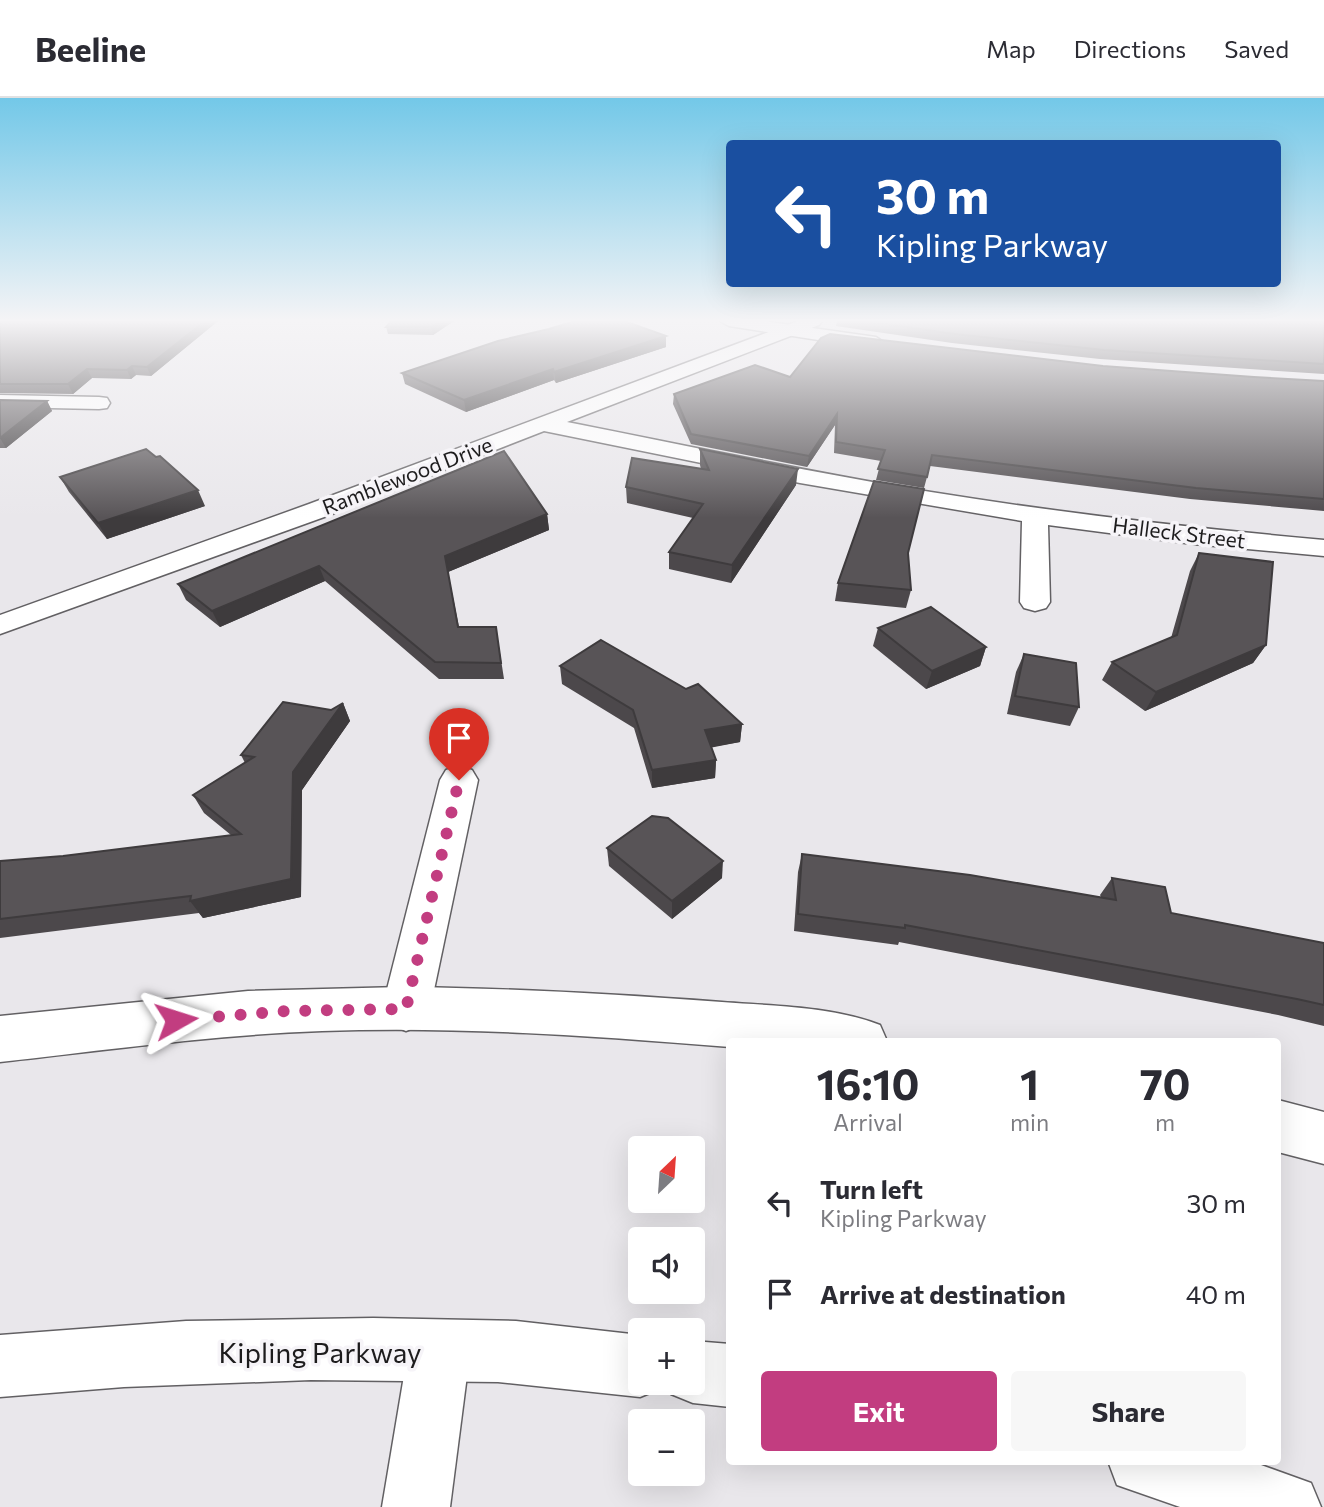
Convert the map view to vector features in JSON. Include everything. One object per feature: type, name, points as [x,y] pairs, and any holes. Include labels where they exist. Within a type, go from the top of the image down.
[{"type":"street","name":"Ramblewood Drive","points":[[0,625],[318,510],[639,387]]},
{"type":"street","points":[[0,401],[99,403]]},
{"type":"street","name":"Halleck Street","points":[[541,424],[800,476],[1035,514],[1156,531],[1324,548]]},
{"type":"street","points":[[1035,514],[1035,602]]},
{"type":"street","points":[[406,1009],[459,780]]},
{"type":"street","points":[[0,1039],[227,1014],[327,1009],[489,1009],[739,1024],[841,1038]]},
{"type":"street","points":[[1281,1127],[1324,1138]]},
{"type":"street","name":"Kipling Parkway","points":[[0,1366],[64,1359],[257,1349],[500,1351],[628,1365]]},
{"type":"street","points":[[416,1507],[439,1352]]},
{"type":"street","points":[[705,1373],[726,1376]]},
{"type":"street","points":[[1153,1465],[1287,1507]]},
{"type":"building","points":[[434,387],[502,387],[464,400]]},
{"type":"building","points":[[694,387],[1324,387],[1324,499],[1196,488],[932,455],[927,477],[878,469],[885,450],[836,442],[837,414],[809,456],[691,434],[674,394]]},
{"type":"building","points":[[0,400],[47,401],[0,438]]},
{"type":"building","points":[[146,449],[156,457],[160,456],[198,490],[98,523],[60,477]]},
{"type":"building","points":[[700,449],[798,469],[732,565],[669,552],[703,504],[626,487],[632,458],[709,470]]},
{"type":"building","points":[[504,451],[547,514],[445,556],[458,627],[496,627],[501,663],[435,662],[319,566],[212,611],[178,584]]},
{"type":"building","points":[[874,481],[924,489],[908,553],[911,590],[838,583]]},
{"type":"building","points":[[1199,553],[1273,562],[1266,645],[1156,692],[1112,662],[1177,635]]},
{"type":"building","points":[[931,607],[986,647],[932,671],[878,628]]},
{"type":"building","points":[[601,640],[686,689],[698,684],[742,724],[705,730],[716,760],[652,770],[633,710],[560,666]]},
{"type":"building","points":[[1024,654],[1076,663],[1079,707],[1015,696]]},
{"type":"building","points":[[283,702],[331,710],[343,703],[293,772],[291,879],[190,901],[191,896],[0,919],[0,861],[241,834],[193,795],[254,757],[241,755]]},
{"type":"building","points":[[652,816],[668,818],[723,861],[672,901],[607,848]]},
{"type":"building","points":[[802,854],[970,875],[1116,900],[1112,878],[1165,887],[1171,913],[1324,943],[1324,1005],[905,925],[905,928],[798,914]]},
{"type":"route","points":[[176,1020],[227,1014],[327,1009],[406,1009],[459,780]]}]
